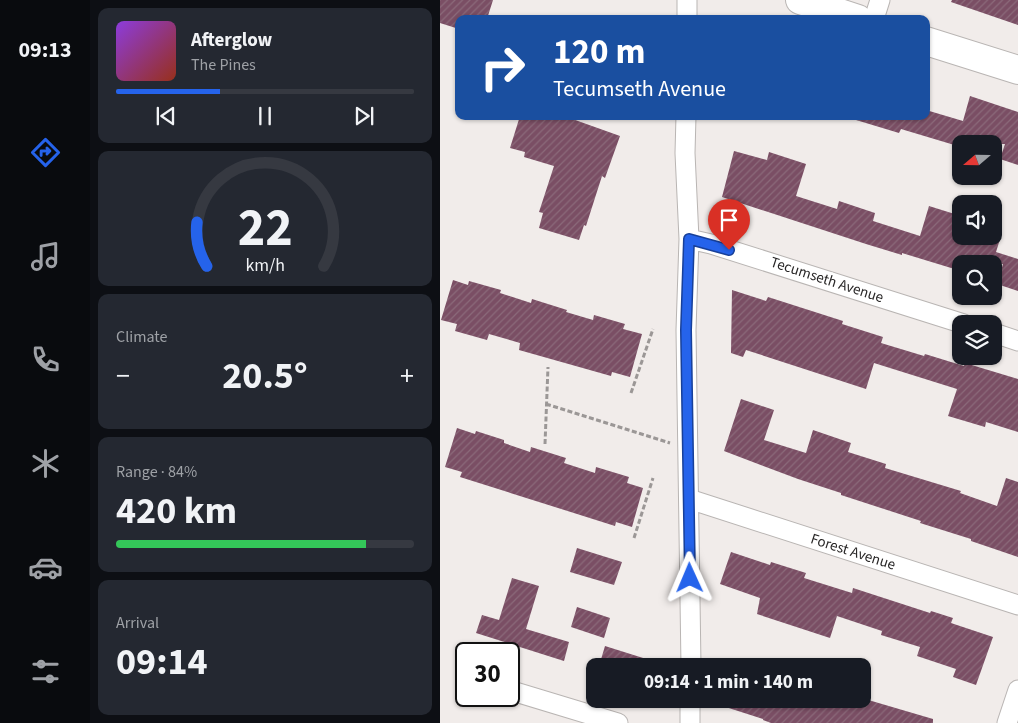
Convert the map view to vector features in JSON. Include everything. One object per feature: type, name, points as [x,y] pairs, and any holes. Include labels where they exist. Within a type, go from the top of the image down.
[{"type":"main road","points":[[800,0],[846,15]]},
{"type":"main road","points":[[930,42],[1018,70]]},
{"type":"street","points":[[687,15],[688,0]]},
{"type":"street","points":[[875,15],[880,0]]},
{"type":"street","points":[[686,120],[685,153],[689,239],[686,330],[691,658]]},
{"type":"street","name":"Tecumseth Avenue","points":[[689,239],[711,244],[952,320]]},
{"type":"street","points":[[1002,336],[1018,341]]},
{"type":"street","name":"Forest Avenue","points":[[689,499],[1018,605]]},
{"type":"street","points":[[1007,723],[1018,690]]},
{"type":"street","points":[[520,693],[618,723]]},
{"type":"street","points":[[690,708],[690,723]]},
{"type":"path","points":[[631,393],[653,329]]},
{"type":"path","points":[[545,444],[548,367]]},
{"type":"path","points":[[546,404],[688,449]]},
{"type":"path","points":[[634,538],[653,478]]},
{"type":"building","points":[[440,0],[493,0],[488,15],[455,15],[455,28],[440,23]]},
{"type":"building","points":[[952,0],[1018,0],[1018,25],[951,2]]},
{"type":"building","points":[[970,96],[1018,112],[1018,165],[1002,160],[1005,144],[1002,144],[1002,135],[952,135],[952,144],[901,129],[899,133],[856,120],[930,120],[930,111],[963,121]]},
{"type":"building","points":[[519,120],[575,120],[620,136],[605,178],[602,176],[586,226],[584,225],[579,240],[539,228],[543,213],[539,212],[554,166],[524,157],[525,152],[510,148]]},
{"type":"building","points":[[734,151],[767,160],[769,152],[806,164],[796,196],[837,209],[839,201],[875,213],[873,221],[920,236],[929,206],[952,213],[952,245],[998,245],[996,252],[1018,259],[1018,291],[1002,286],[1002,255],[952,255],[952,268],[866,244],[722,197]]},
{"type":"building","points":[[453,280],[468,285],[469,281],[501,290],[500,293],[531,303],[532,299],[593,320],[594,315],[625,324],[623,329],[642,334],[630,377],[612,372],[611,376],[519,350],[520,343],[489,334],[487,340],[455,331],[457,324],[441,320]]},
{"type":"building","points":[[732,290],[766,301],[768,297],[843,321],[842,324],[883,337],[881,343],[952,362],[952,365],[972,365],[1018,379],[1018,432],[986,422],[985,427],[948,416],[957,389],[874,363],[866,389],[746,350],[743,357],[731,353]]},
{"type":"building","points":[[741,399],[774,410],[764,440],[806,453],[813,430],[851,443],[848,452],[886,464],[885,468],[961,491],[960,493],[997,506],[1006,478],[1018,482],[1018,557],[971,541],[971,539],[920,523],[921,521],[841,495],[841,493],[724,451]]},
{"type":"building","points":[[457,428],[475,434],[476,431],[504,440],[504,443],[530,452],[531,447],[566,458],[564,463],[595,473],[596,467],[629,477],[627,483],[643,488],[632,527],[616,522],[615,526],[460,477],[462,472],[445,467]]},
{"type":"building","points":[[577,548],[622,562],[614,585],[570,572]]},
{"type":"building","points":[[731,552],[770,565],[771,562],[806,573],[804,578],[852,593],[853,588],[930,613],[931,611],[953,618],[951,623],[993,637],[976,685],[953,677],[956,669],[917,656],[920,647],[881,635],[882,631],[837,616],[830,638],[757,614],[760,598],[720,584]]},
{"type":"building","points":[[512,578],[539,586],[526,629],[569,642],[564,661],[520,647],[520,642],[504,642],[476,633],[482,615],[499,620]]},
{"type":"building","points":[[577,607],[610,618],[604,638],[571,627]]},
{"type":"building","points":[[605,646],[643,658],[601,658]]},
{"type":"building","points":[[871,701],[933,719],[933,723],[771,723],[729,708],[871,708]]},
{"type":"route","points":[[690,578],[686,330],[689,239],[729,250]]}]
